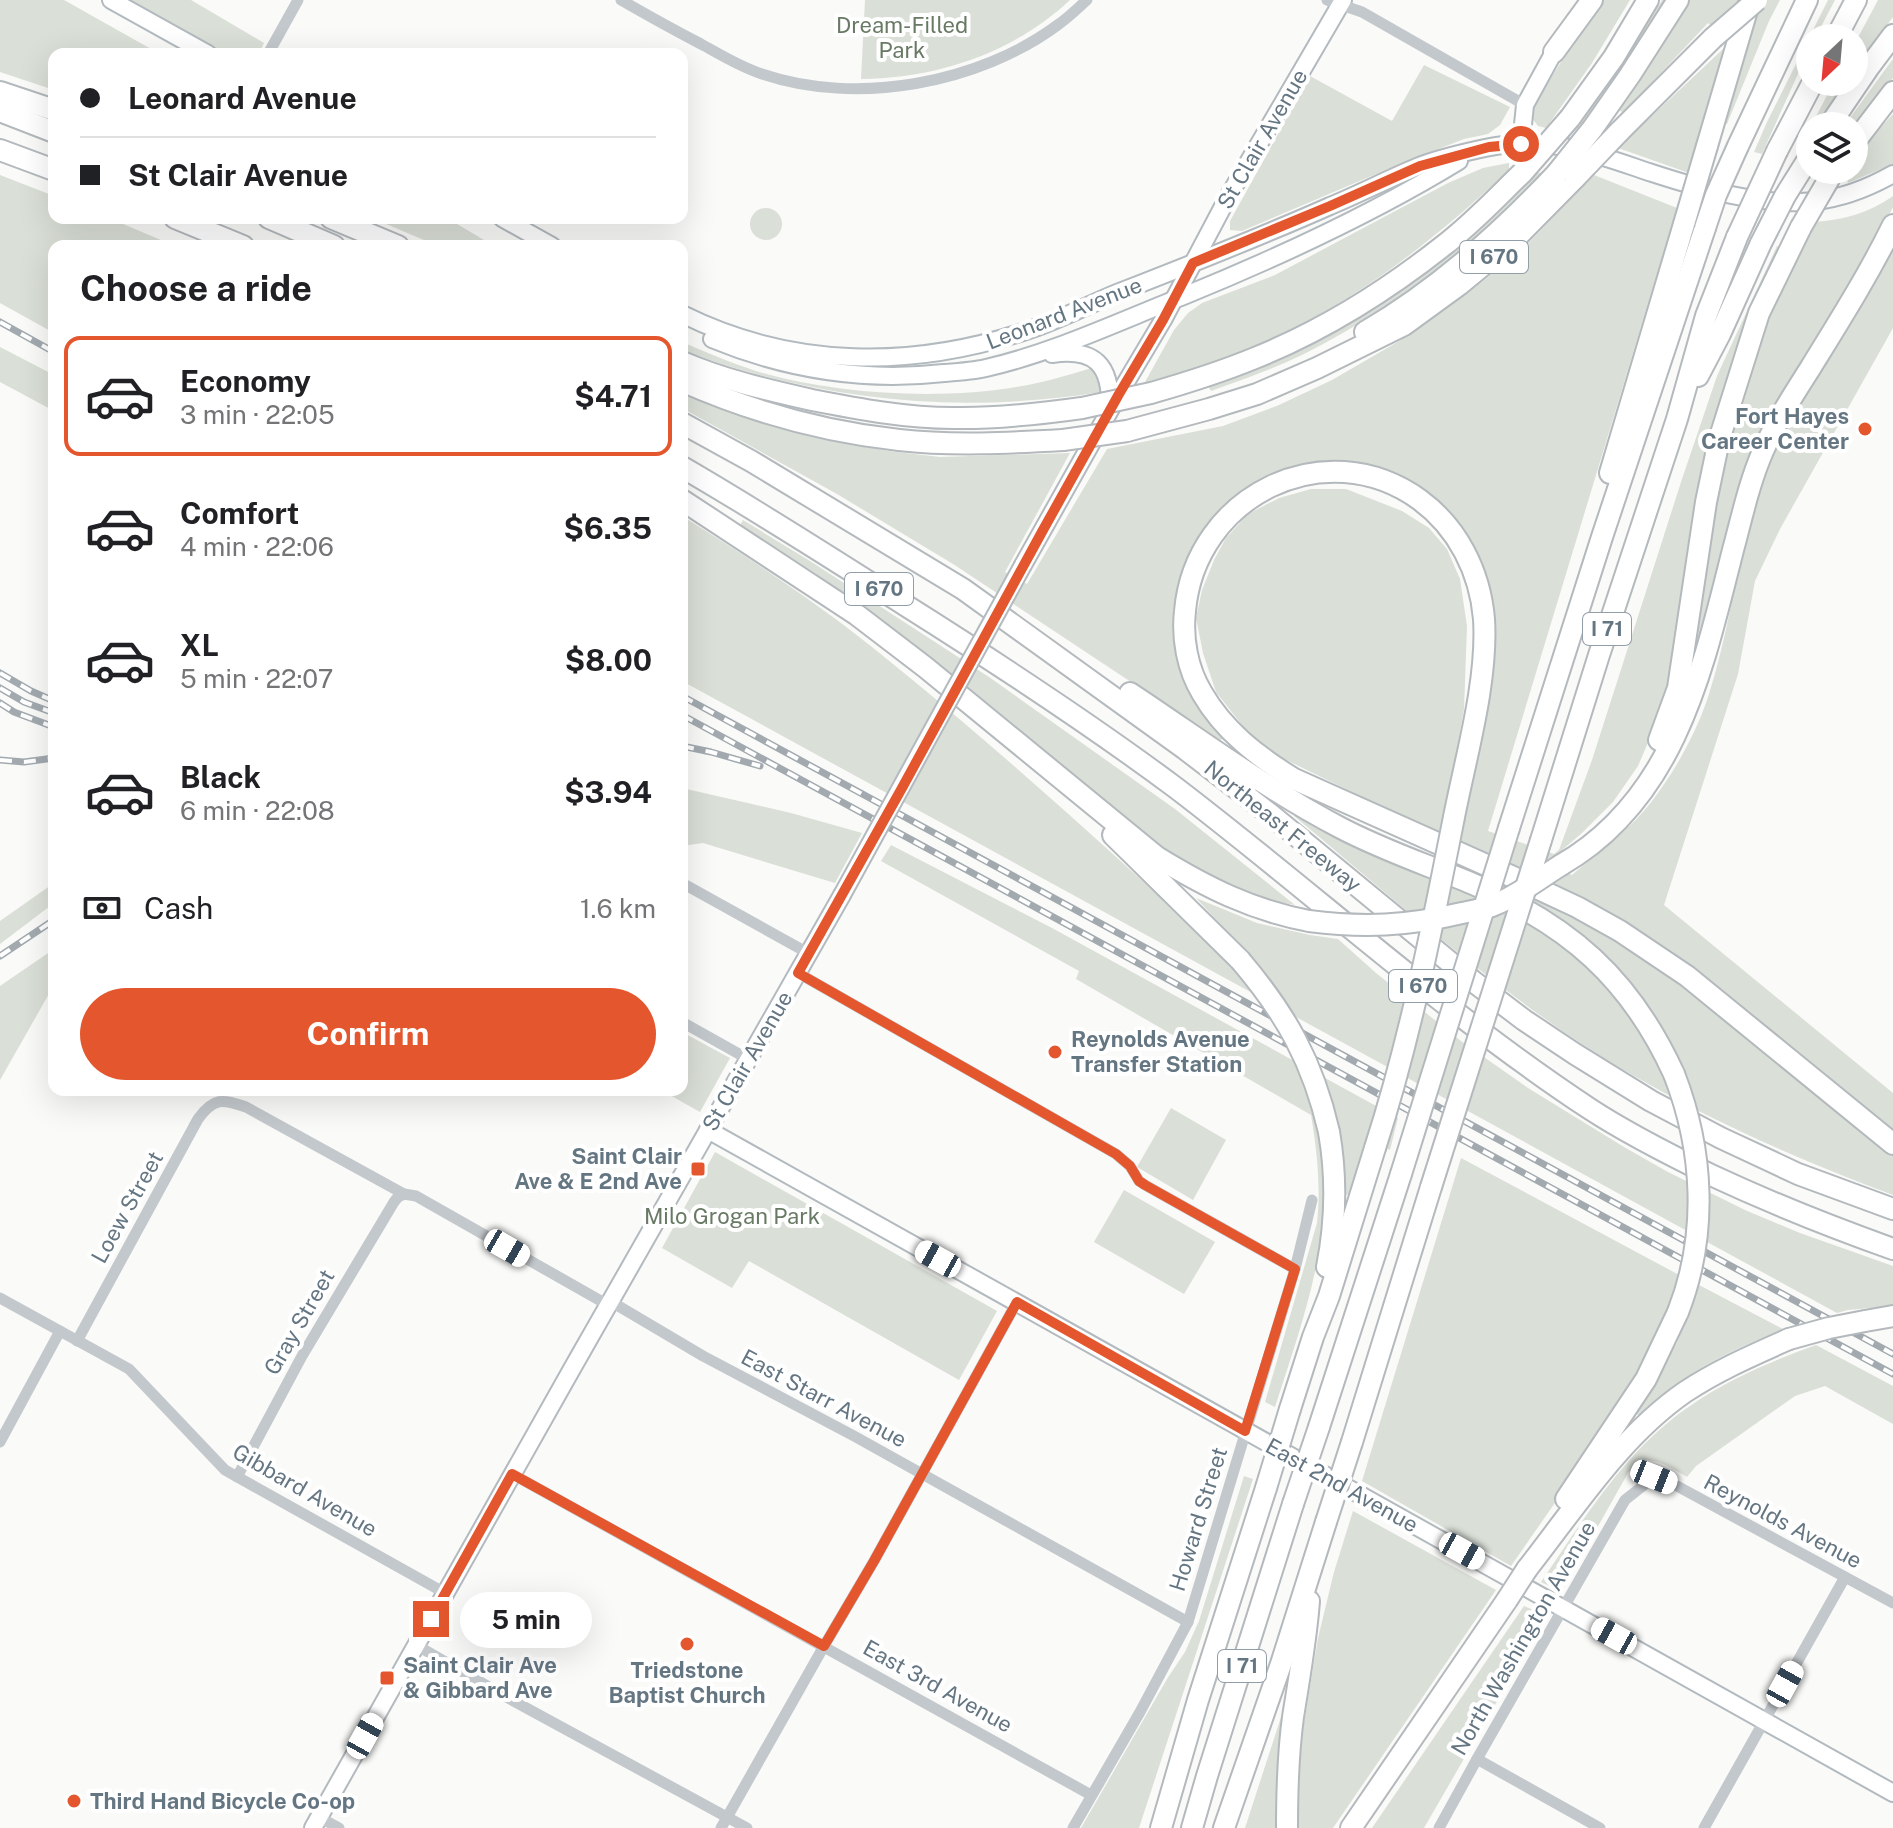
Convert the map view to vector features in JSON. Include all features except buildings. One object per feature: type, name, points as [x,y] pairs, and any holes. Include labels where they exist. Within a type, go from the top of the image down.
[{"type":"highway","points":[[1554,52],[1592,0]]},
{"type":"highway","points":[[688,364],[753,387],[831,404],[902,415],[952,418],[1012,417],[1082,408],[1206,377],[1308,334],[1399,278],[1443,246],[1523,172],[1570,118],[1614,57],[1648,0]]},
{"type":"highway","points":[[1566,176],[1593,128],[1678,0]]},
{"type":"highway","points":[[1602,537],[1610,476],[1750,0]]},
{"type":"highway","name":"I 670","points":[[688,383],[775,415],[842,431],[900,440],[957,443],[1063,440],[1127,431],[1257,394],[1404,325],[1459,285],[1515,239],[1566,176],[1619,132],[1713,38],[1757,0]]},
{"type":"highway","name":"I 71","points":[[1192,1828],[1602,537],[1716,195],[1807,0]]},
{"type":"highway","points":[[1843,24],[1856,0]]},
{"type":"highway","points":[[1838,112],[1893,35]]},
{"type":"highway","points":[[0,92],[48,108]]},
{"type":"highway","points":[[1868,125],[1893,92]]},
{"type":"highway","name":"I 71","points":[[1224,1828],[1352,1442],[1599,655],[1677,419],[1706,316],[1737,237],[1806,96]]},
{"type":"highway","points":[[0,111],[48,130]]},
{"type":"highway","points":[[0,150],[48,168]]},
{"type":"highway","points":[[1677,419],[1761,243],[1796,178]]},
{"type":"highway","points":[[1561,865],[1612,814],[1631,790],[1665,726],[1678,688],[1706,502],[1719,440],[1759,313],[1801,227],[1826,184]]},
{"type":"highway","points":[[190,224],[228,240]]},
{"type":"highway","points":[[283,224],[320,240]]},
{"type":"highway","points":[[345,224],[384,240]]},
{"type":"highway","points":[[688,504],[857,615],[1157,857],[1192,879],[1253,907],[1309,921],[1370,926],[1452,916],[1492,906],[1584,851],[1633,803],[1656,772],[1686,712],[1699,676],[1748,494],[1763,451],[1783,412],[1858,291],[1893,225]]},
{"type":"highway","name":"Northeast Freeway","points":[[688,426],[963,589],[1185,749],[1270,814],[1474,982],[1575,1054],[1651,1101],[1721,1138],[1798,1174],[1893,1209]]},
{"type":"highway","name":"Northeast Freeway","points":[[688,471],[992,660],[1098,733],[1269,861],[1528,1067],[1593,1111],[1662,1151],[1755,1195],[1893,1249]]},
{"type":"highway","points":[[1159,1828],[1313,1337],[1329,1296],[1408,1034],[1436,907],[1454,817],[1478,698],[1484,620],[1478,583],[1457,538],[1445,522],[1414,496],[1396,486],[1360,475],[1304,475],[1261,491],[1224,519],[1199,555],[1190,577],[1184,623],[1190,665],[1200,690],[1228,729],[1269,764],[1294,779],[1526,883],[1620,931],[1687,976],[1893,1144]]},
{"type":"highway","points":[[963,589],[1071,653],[1316,816],[1361,840],[1484,889],[1542,919],[1591,956],[1617,982],[1660,1043],[1685,1101],[1693,1137],[1699,1200],[1692,1271],[1678,1312],[1646,1379],[1554,1517],[1527,1569],[1351,1828]]},
{"type":"highway","points":[[1046,767],[1240,960],[1291,1029],[1314,1078],[1323,1103],[1334,1158],[1335,1226],[1313,1337]]},
{"type":"highway","points":[[1527,1569],[1626,1444],[1684,1393],[1719,1371],[1789,1339],[1893,1316]]},
{"type":"highway","points":[[1287,1828],[1287,1783],[1293,1719],[1307,1631],[1311,1570]]},
{"type":"street","points":[[111,0],[197,48]]},
{"type":"street","points":[[271,48],[298,0]]},
{"type":"street","points":[[621,0],[744,67],[799,84],[848,88],[923,83],[984,64],[1008,55],[1059,24],[1087,0]]},
{"type":"street","points":[[1521,144],[1525,105],[1583,0]]},
{"type":"street","points":[[1337,1],[1362,12],[1525,105]]},
{"type":"street","name":"St Clair Avenue","points":[[316,1822],[842,895],[1337,1]]},
{"type":"street","name":"Leonard Avenue","points":[[688,317],[724,333],[821,356],[867,359],[918,356],[982,344],[1031,329],[1420,166],[1504,145],[1572,147],[1682,182],[1737,196],[1778,200],[1818,201],[1856,191],[1893,174]]},
{"type":"street","name":"Leonard Avenue","points":[[688,327],[761,357],[815,370],[867,376],[925,375],[982,369],[1027,357],[1120,323],[1223,279],[1423,183],[1477,150]]},
{"type":"street","points":[[513,224],[541,240]]},
{"type":"street","points":[[1027,357],[1069,351],[1095,359],[1107,375],[1110,409]]},
{"type":"street","points":[[688,886],[808,953]]},
{"type":"street","points":[[798,973],[1116,1154],[1145,1185],[1295,1269]]},
{"type":"street","points":[[688,1025],[748,1059]]},
{"type":"street","name":"East Starr Avenue","points":[[221,1100],[246,1107],[404,1194],[416,1196],[1188,1622]]},
{"type":"street","name":"Loew Street","points":[[77,1341],[198,1119],[207,1107],[221,1100]]},
{"type":"street","name":"East 2nd Avenue","points":[[708,1130],[1893,1793]]},
{"type":"street","name":"Gray Street","points":[[237,1477],[302,1356],[394,1202],[404,1194]]},
{"type":"street","name":"Howard Street","points":[[1073,1828],[1188,1622],[1295,1269],[1312,1200]]},
{"type":"street","name":"Gibbard Avenue","points":[[0,1298],[129,1369],[225,1470],[445,1593]]},
{"type":"street","points":[[724,1823],[1017,1302]]},
{"type":"street","points":[[0,1442],[60,1331]]},
{"type":"street","name":"East 3rd Avenue","points":[[512,1474],[1091,1795]]},
{"type":"street","name":"North Washington Avenue","points":[[1439,1828],[1625,1500],[1654,1477]]},
{"type":"street","name":"Reynolds Avenue","points":[[1654,1477],[1677,1486],[1893,1603]]},
{"type":"street","points":[[1704,1828],[1845,1577]]},
{"type":"street","points":[[416,1645],[724,1823],[747,1828]]},
{"type":"street","points":[[1477,1759],[1600,1828]]},
{"type":"street","points":[[316,1822],[339,1828]]},
{"type":"green space","points":[[0,0],[64,0],[149,48],[48,48],[48,88],[0,72]]},
{"type":"green space","points":[[128,0],[191,0],[264,43],[262,48],[212,48]]},
{"type":"green space","name":"Dream-Filled Park","points":[[865,0],[1070,0],[1024,35],[973,59],[918,74],[861,79]]},
{"type":"green space","points":[[1600,0],[1630,0],[1592,63],[1546,128],[1538,126],[1531,117],[1534,105]]},
{"type":"green space","points":[[1662,0],[1666,0],[1584,126],[1579,124],[1616,75]]},
{"type":"green space","points":[[1688,0],[1741,0],[1729,44],[1708,23],[1623,113],[1617,108]]},
{"type":"green space","points":[[1758,0],[1780,0],[1727,124],[1719,121]]},
{"type":"green space","points":[[1828,0],[1835,0],[1822,24],[1816,24]]},
{"type":"green space","points":[[1878,0],[1893,0],[1893,17],[1868,50],[1868,24],[1865,24]]},
{"type":"green space","points":[[1723,49],[1726,53],[1689,173],[1618,148]]},
{"type":"green space","points":[[1893,59],[1893,78],[1868,112],[1854,112]]},
{"type":"green space","points":[[1796,64],[1796,78],[1762,154],[1754,152]]},
{"type":"green space","points":[[1424,65],[1510,107],[1500,125],[1488,134],[1464,139],[1395,166],[1242,231],[1230,230],[1230,221],[1310,76],[1392,121]]},
{"type":"green space","points":[[1827,96],[1835,96],[1825,112],[1818,112]]},
{"type":"green space","points":[[1893,114],[1893,164],[1868,175],[1868,142]]},
{"type":"green space","points":[[1509,163],[1509,170],[1427,242],[1342,302],[1249,349],[1145,382],[1174,330],[1188,313],[1202,303],[1275,275],[1448,183],[1483,168]]},
{"type":"green space","points":[[1547,171],[1462,249],[1369,317],[1302,355],[1211,391],[1208,386],[1273,361],[1508,198],[1535,174]]},
{"type":"green space","points":[[0,175],[48,194],[48,224],[123,224],[161,240],[48,240],[48,330],[0,303]]},
{"type":"green space","points":[[1594,175],[1677,208],[1488,831],[1554,854],[1559,850],[1592,760],[1717,376],[1777,246],[1781,248],[1750,318],[1665,703],[1638,766],[1613,802],[1548,862],[1572,875],[1643,812],[1690,739],[1716,671],[1749,522],[1768,464],[1796,409],[1857,314],[1893,249],[1893,328],[1780,529],[1755,581],[1738,674],[1664,905],[1893,1093],[1893,1132],[1598,907],[1442,836],[1272,753],[1249,734],[1216,692],[1196,618],[1202,590],[1214,560],[1226,538],[1248,514],[1279,498],[1311,489],[1346,489],[1402,511],[1429,528],[1447,549],[1460,579],[1467,626],[1464,709],[1445,817],[1489,665],[1464,534],[1338,464],[1207,528],[1188,561],[1180,585],[1176,631],[1186,676],[1195,697],[1223,737],[1220,741],[953,564],[837,494],[688,411],[688,393],[764,422],[817,437],[888,451],[940,457],[1070,453],[1005,572],[1027,584],[1107,449],[1223,426],[1279,405],[1332,380],[1401,340],[1520,252]]},
{"type":"green space","points":[[1893,196],[1893,207],[1868,258],[1778,402],[1692,674],[1687,673],[1724,456],[1767,318],[1814,222],[1855,215]]},
{"type":"green space","points":[[766,208],[777,213],[782,224],[777,235],[766,240],[755,235],[750,224],[755,213]]},
{"type":"green space","points":[[386,224],[457,224],[484,240],[424,240]]},
{"type":"green space","points":[[688,344],[756,371],[821,386],[891,393],[961,393],[1036,383],[1092,368],[1101,378],[1101,392],[994,402],[889,399],[837,392],[733,367],[688,352]]},
{"type":"green space","points":[[0,347],[48,372],[48,408],[0,382]]},
{"type":"green space","points":[[688,520],[781,580],[877,651],[1006,759],[1216,948],[1254,961],[1196,898],[1257,923],[1338,939],[1461,1041],[1528,1088],[1624,1147],[1745,1210],[1893,1266],[1893,1306],[1837,1313],[688,684]]},
{"type":"green space","points":[[743,520],[989,677],[1175,809],[1295,905],[1257,898],[1215,881],[1167,853],[1128,824],[958,679],[812,571],[740,525]]},
{"type":"green space","points":[[688,789],[862,833],[835,883],[703,843],[688,845]]},
{"type":"green space","points":[[1296,811],[1358,848],[1455,885],[1527,918],[1594,968],[1679,1078],[1683,1067],[1660,1028],[1634,990],[1605,956],[1570,927],[1505,889],[1544,899],[1654,960],[1893,1152],[1893,1195],[1722,1123],[1656,1089],[1580,1043],[1454,950],[1294,816]]},
{"type":"green space","points":[[891,845],[1052,928],[1398,1118],[1390,1150],[1366,1141],[1349,1194],[1344,1193],[1338,1127],[1322,1146],[1325,1179],[1320,1246],[1305,1311],[1275,1407],[1265,1402],[1317,1223],[1318,1169],[1311,1115],[1076,979],[1079,971],[881,861]]},
{"type":"green space","points":[[48,887],[48,908],[0,944],[0,921]]},
{"type":"green space","points":[[48,953],[48,996],[0,1080],[0,986]]},
{"type":"green space","points":[[688,1035],[730,1058],[700,1112],[672,1096],[688,1096]]},
{"type":"green space","points":[[1171,1108],[1226,1140],[1193,1200],[1137,1167]]},
{"type":"green space","name":"Milo Grogan Park","points":[[715,1152],[997,1311],[959,1380],[749,1261],[732,1288],[662,1248]]},
{"type":"green space","points":[[1461,1158],[1681,1276],[1660,1336],[1614,1418],[1511,1566],[1362,1481]]},
{"type":"green space","points":[[1124,1190],[1215,1242],[1184,1294],[1094,1242]]},
{"type":"green space","points":[[1699,1285],[1783,1329],[1694,1372],[1640,1417],[1636,1413],[1677,1343]]},
{"type":"green space","points":[[1816,1345],[1893,1386],[1893,1424],[1825,1386],[1795,1396],[1696,1466],[1687,1477],[1650,1460],[1637,1463],[1628,1473],[1566,1583],[1553,1588],[1541,1582],[1608,1486],[1667,1423],[1735,1379]]},
{"type":"green space","points":[[1244,1476],[1253,1479],[1139,1828],[1081,1828],[1185,1652],[1199,1621]]},
{"type":"green space","points":[[1353,1511],[1496,1590],[1333,1828],[1297,1828],[1300,1747],[1318,1638]]},
{"type":"green space","points":[[1524,1606],[1538,1614],[1543,1622],[1424,1828],[1372,1828]]},
{"type":"green space","points":[[1283,1711],[1287,1711],[1280,1828],[1245,1828]]},
{"type":"railway","points":[[0,322],[48,349]]},
{"type":"railway","points":[[0,673],[48,698]]},
{"type":"railway","points":[[0,688],[48,711]]},
{"type":"railway","points":[[688,699],[1893,1354]]},
{"type":"railway","points":[[0,703],[14,712],[48,725]]},
{"type":"railway","points":[[688,718],[1893,1374]]},
{"type":"railway","points":[[688,747],[760,766]]},
{"type":"railway","points":[[0,760],[24,762],[48,759]]},
{"type":"railway","points":[[0,956],[48,924]]},
{"type":"place","name":"Fort Hayes Career Center","points":[[1865,429]]},
{"type":"place","name":"Reynolds Avenue Transfer Station","points":[[1055,1052]]},
{"type":"place","name":"Saint Clair Ave & E 2nd Ave","points":[[698,1169]]},
{"type":"place","name":"Triedstone Baptist Church","points":[[687,1644]]},
{"type":"place","name":"Saint Clair Ave & Gibbard Ave","points":[[387,1678]]},
{"type":"place","name":"Third Hand Bicycle Co-op","points":[[74,1801]]},
{"type":"route","points":[[431,1619],[512,1474],[824,1646],[1017,1302],[1245,1431],[1295,1269],[1145,1185],[1116,1154],[798,973],[1193,263],[1420,166],[1489,147],[1521,144]]}]
